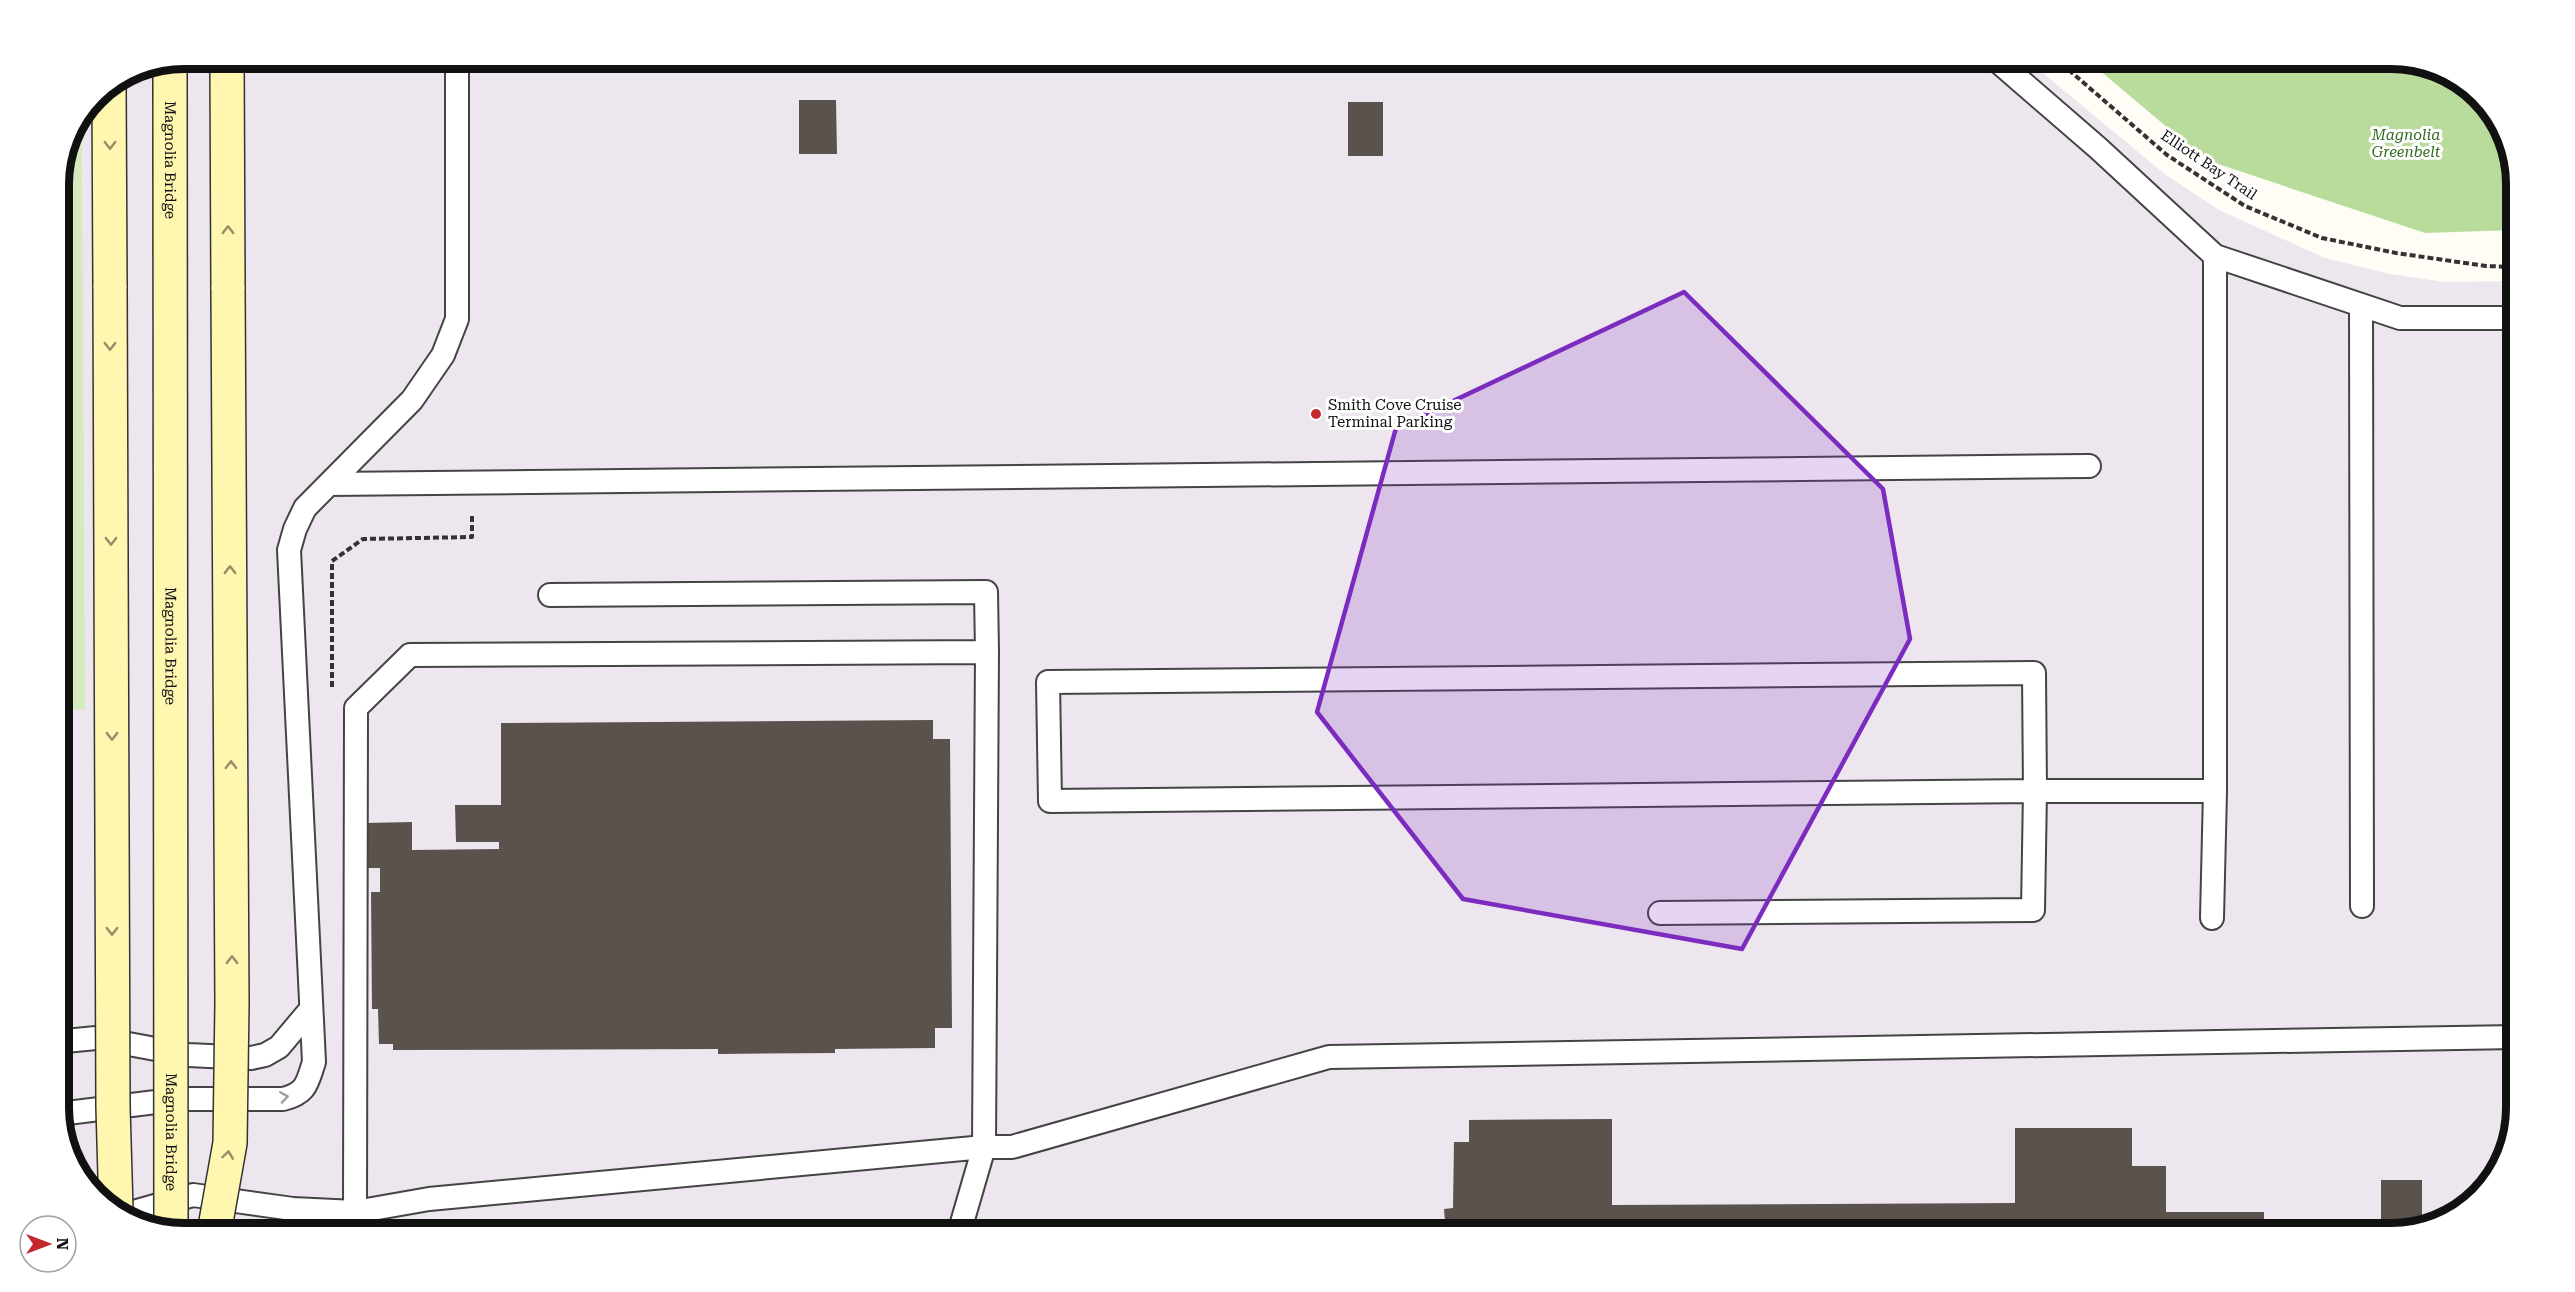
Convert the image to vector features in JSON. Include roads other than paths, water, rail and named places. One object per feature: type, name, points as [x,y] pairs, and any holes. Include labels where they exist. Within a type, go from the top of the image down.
[{"type":"main road","points":[[216,1223],[230,1143],[232,1003],[226,69]]},
{"type":"main road","name":"Magnolia Bridge","points":[[170,70],[171,1222]]},
{"type":"main road","points":[[109,97],[115,1200]]},
{"type":"lane","points":[[69,1115],[180,1100],[283,1099],[296,1095],[305,1088],[314,1062],[289,550],[295,529],[305,508],[412,400],[443,355],[457,319],[457,69]]},
{"type":"lane","points":[[2007,69],[2098,148],[2215,255],[2400,318],[2506,318]]},
{"type":"lane","points":[[2212,918],[2215,792],[2215,255]]},
{"type":"lane","points":[[2361,305],[2362,906]]},
{"type":"lane","points":[[329,483],[2089,466]]},
{"type":"lane","points":[[550,595],[986,592],[984,1147],[962,1223]]},
{"type":"lane","points":[[355,1212],[356,708],[410,654],[987,652]]},
{"type":"lane","points":[[1660,914],[2034,910],[2035,792],[2034,673],[1048,682],[1050,801],[2035,792],[2215,792]]},
{"type":"lane","points":[[69,1041],[96,1038],[188,1055],[252,1058],[265,1055],[279,1047],[311,1009]]},
{"type":"lane","points":[[135,1212],[193,1195],[293,1209],[355,1212],[429,1199],[984,1147],[1012,1147],[1329,1058],[2506,1037]]},
{"type":"place","name":"Smith Cove Cruise Terminal Parking","points":[[1316,414]]},
{"type":"park label","name":"Magnolia Greenbelt","points":[[2406,144]]}]
